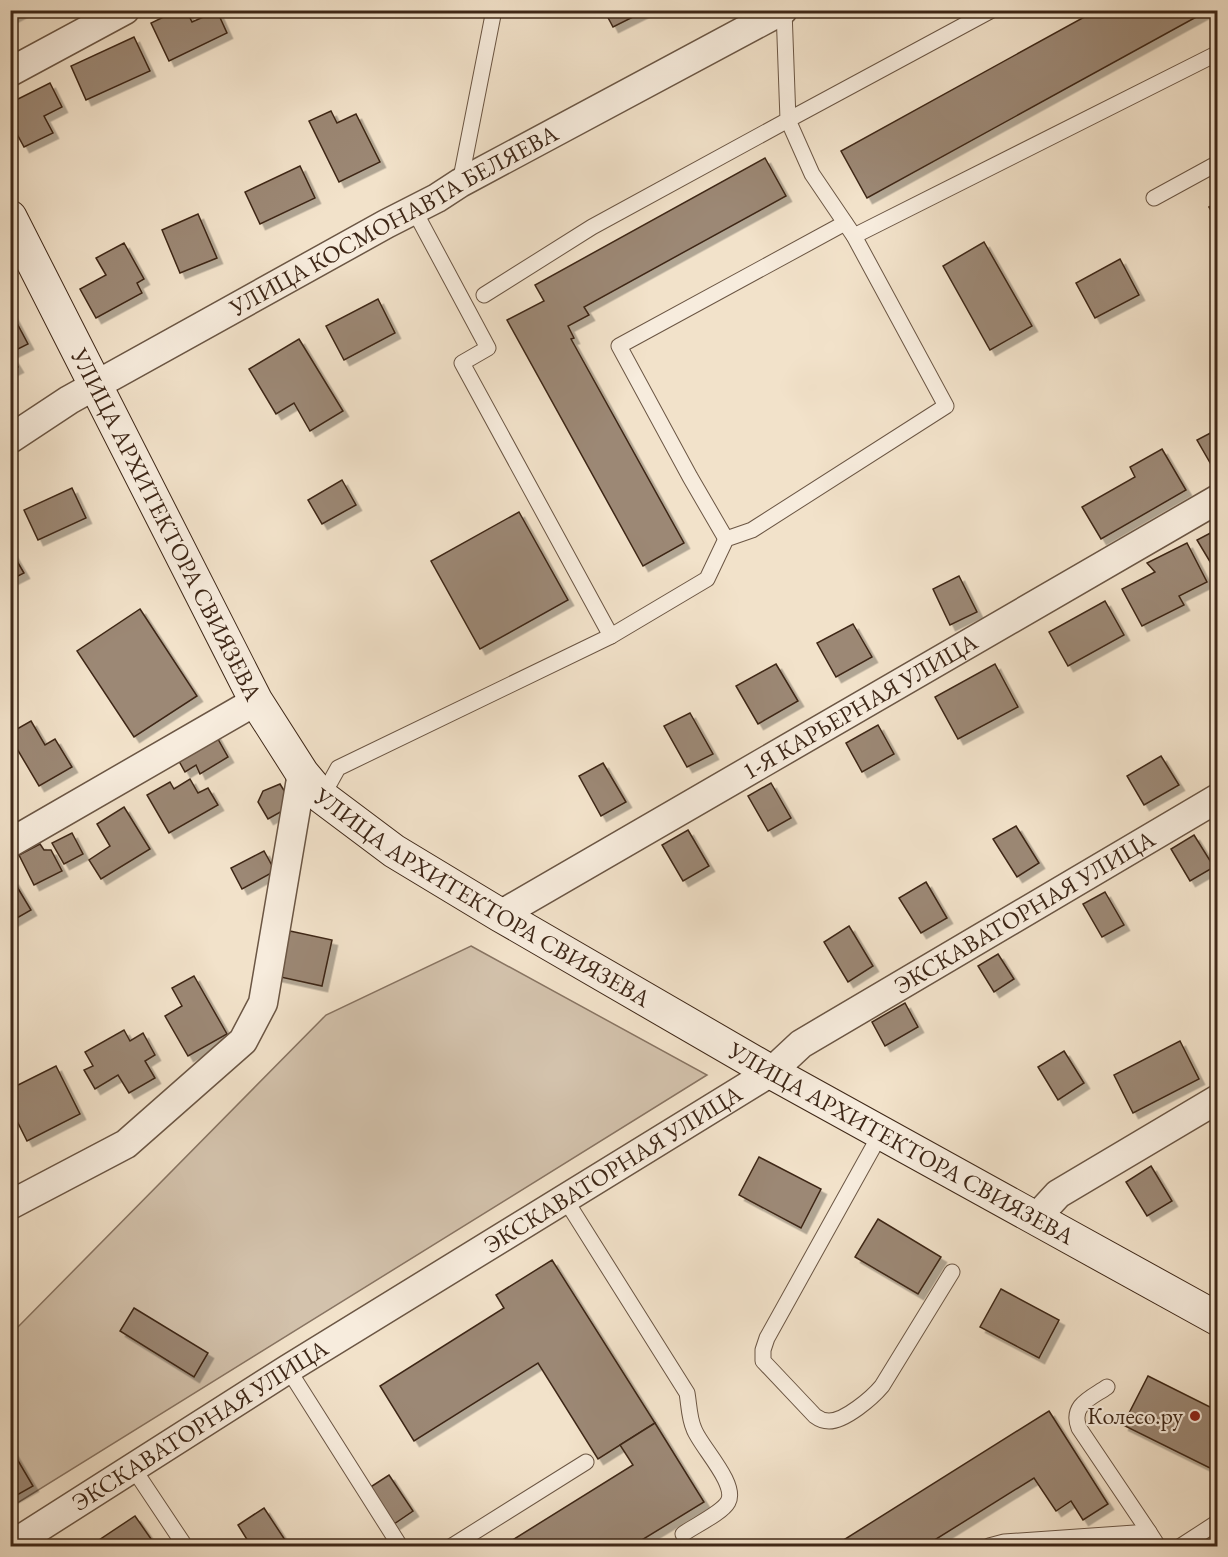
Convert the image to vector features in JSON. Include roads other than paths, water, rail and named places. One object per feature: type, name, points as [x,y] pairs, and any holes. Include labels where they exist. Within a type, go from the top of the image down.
[{"type":"main road","name":"УЛИЦА АРХИТЕКТОРА СВИЯЗЕВА","points":[[10,217],[256,700],[312,785],[394,850],[500,915],[771,1072],[1218,1318]]},
{"type":"street","points":[[10,72],[125,10]]},
{"type":"street","name":"УЛИЦА КОСМОНАВТА БЕЛЯЕВА","points":[[10,439],[69,400],[437,198],[459,183],[783,10]]},
{"type":"street","name":"1-Я КАРЬЕРНАЯ УЛИЦА","points":[[500,915],[1218,498]]},
{"type":"street","points":[[10,843],[256,700]]},
{"type":"street","points":[[10,1205],[126,1144],[243,1041],[262,1003],[312,785]]},
{"type":"street","name":"ЭКСКАВАТОРНАЯ УЛИЦА","points":[[10,1546],[288,1369],[771,1072],[801,1044],[1218,798]]},
{"type":"street","points":[[1035,1219],[1058,1194],[1218,1099]]},
{"type":"lane","points":[[459,183],[494,10]]},
{"type":"lane","points":[[312,785],[338,768],[611,636],[707,579],[726,539],[752,530],[945,406],[854,236],[812,174],[788,120],[783,10]]},
{"type":"lane","points":[[484,295],[592,227],[992,10]]},
{"type":"lane","points":[[854,236],[1218,53]]},
{"type":"lane","points":[[1154,198],[1218,163]]},
{"type":"lane","points":[[414,210],[488,348],[462,363],[611,636]]},
{"type":"lane","points":[[726,539],[619,346],[845,223]]},
{"type":"lane","points":[[881,1133],[767,1338],[763,1350],[763,1361],[815,1416],[830,1422],[838,1419],[873,1396],[882,1386],[952,1272]]},
{"type":"lane","points":[[565,1199],[687,1393],[693,1429],[727,1481],[730,1492],[729,1501],[722,1509],[683,1534]]},
{"type":"lane","points":[[288,1369],[400,1546]]},
{"type":"lane","points":[[1107,1387],[1077,1410],[1076,1419],[1079,1428],[1158,1546]]},
{"type":"lane","points":[[452,1546],[475,1540],[586,1462]]},
{"type":"lane","points":[[133,1468],[185,1546]]},
{"type":"lane","points":[[1181,1546],[1218,1522]]},
{"type":"lane","points":[[989,1546],[1004,1542],[1149,1532]]},
{"type":"place","name":"Колесо.ру","points":[[1195,1416]]}]
